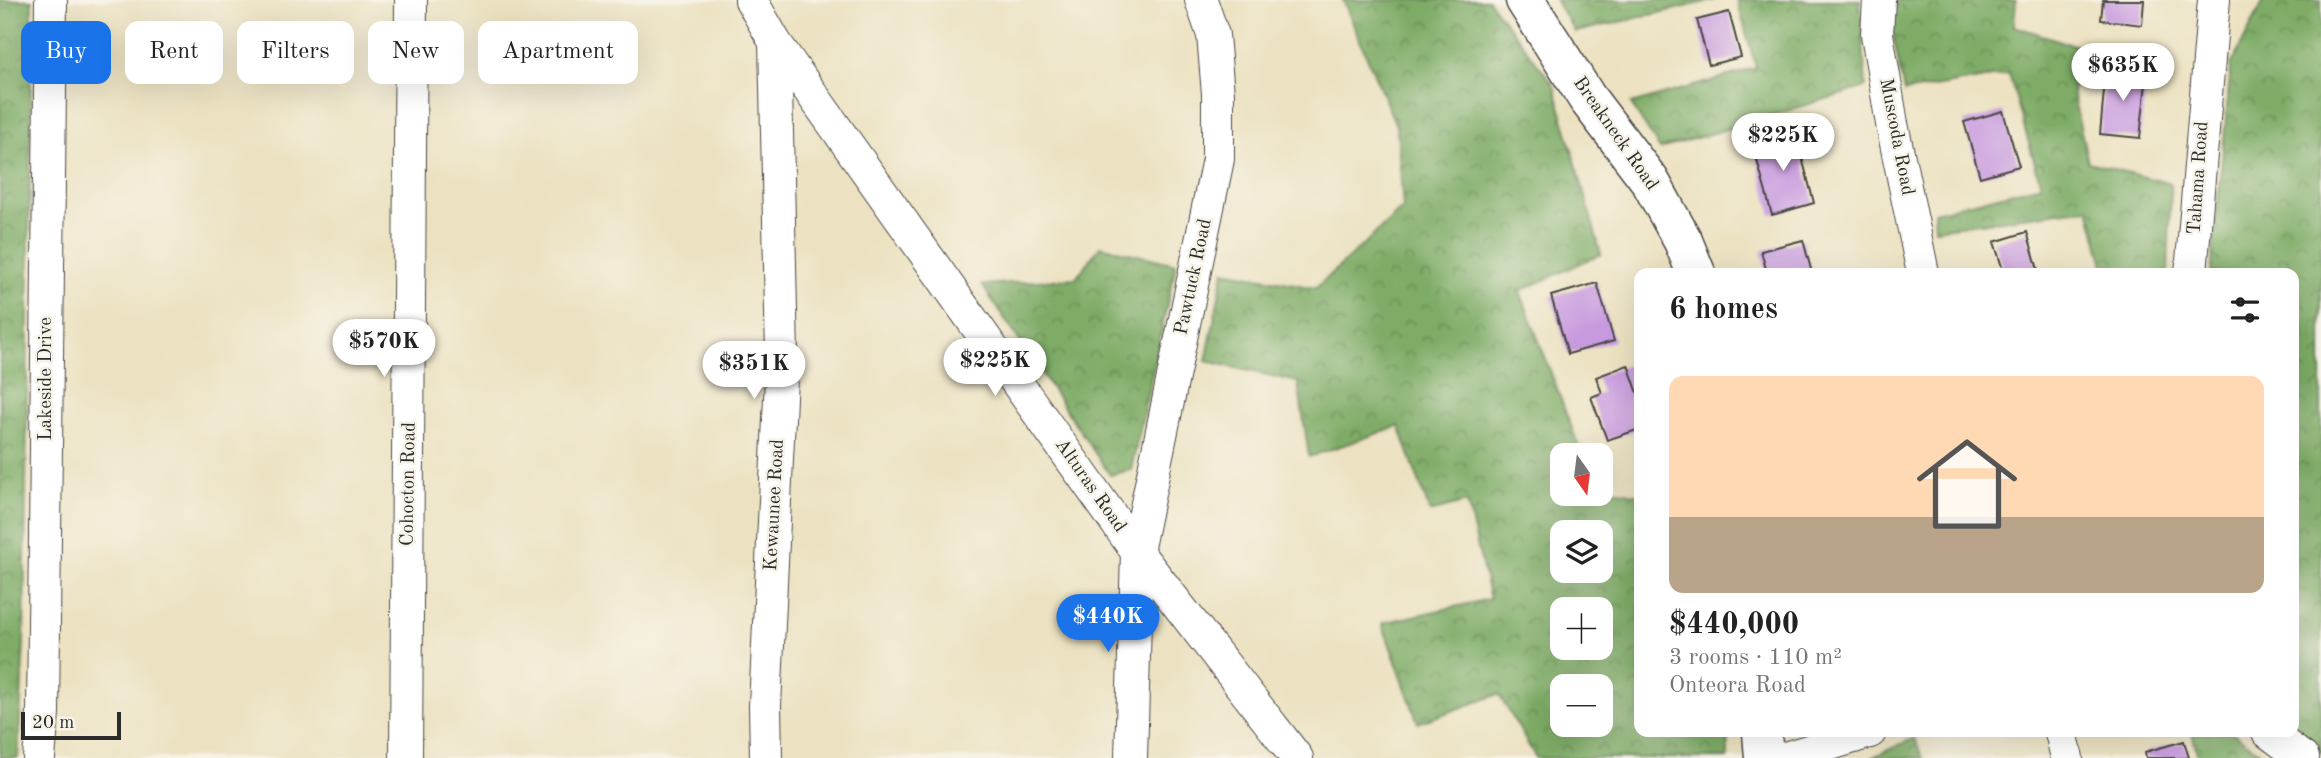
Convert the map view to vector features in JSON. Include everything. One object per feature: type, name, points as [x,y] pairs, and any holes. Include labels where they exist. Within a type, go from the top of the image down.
[{"type":"street","name":"Lakeside Drive","points":[[40,758],[46,537],[51,0]]},
{"type":"street","name":"Cohocton Road","points":[[406,758],[411,0]]},
{"type":"street","name":"Alturas Road","points":[[751,0],[775,42],[1137,552],[1297,758]]},
{"type":"street","name":"Pawtuck Road","points":[[1132,758],[1137,552],[1218,159],[1218,94],[1213,35],[1200,0]]},
{"type":"street","name":"Breakneck Road","points":[[1525,0],[1587,98],[1650,181],[1684,241],[1694,268]]},
{"type":"street","name":"Muscoda Road","points":[[1879,0],[1877,34],[1892,124],[1922,268]]},
{"type":"street","name":"Tahama Road","points":[[2191,268],[2214,0]]},
{"type":"street","name":"Kewaunee Road","points":[[766,758],[765,706],[782,357],[775,42]]},
{"type":"street","points":[[1762,737],[1764,758]]},
{"type":"street","points":[[1785,758],[1854,737]]},
{"type":"street","points":[[2062,737],[2067,758]]},
{"type":"street","points":[[2275,737],[2303,758]]},
{"type":"green space","points":[[0,0],[32,0],[32,21],[21,21],[21,84],[31,84],[24,642],[18,758],[0,758]]},
{"type":"green space","points":[[1343,0],[1488,0],[1554,85],[1601,254],[1520,291],[1577,443],[1550,443],[1550,506],[1614,506],[1614,490],[1634,494],[1634,737],[1728,737],[1728,758],[1536,758],[1499,694],[1418,723],[1382,623],[1490,599],[1467,502],[1430,512],[1399,426],[1309,457],[1298,382],[1206,361],[1224,271],[1316,288],[1403,208],[1397,128]]},
{"type":"green space","points":[[1555,0],[1715,0],[1575,32]]},
{"type":"green space","points":[[1737,0],[1860,0],[1866,87],[1660,149],[1631,104],[1756,68]]},
{"type":"green space","points":[[1895,0],[2016,0],[2014,26],[2086,49],[2072,91],[2088,162],[2171,184],[2168,268],[2105,268],[2089,208],[1935,229],[1934,212],[2041,185],[2009,74],[1904,92],[1893,34]]},
{"type":"green space","points":[[2264,0],[2321,0],[2321,753],[2299,736],[2299,268],[2211,268],[2231,65]]},
{"type":"green space","points":[[1100,246],[1176,264],[1131,470],[1110,475],[982,285],[1076,278]]},
{"type":"green space","points":[[2193,737],[2239,737],[2268,758],[2198,758]]},
{"type":"green space","points":[[1914,738],[1923,758],[1873,758],[1873,757]]},
{"type":"building","points":[[2103,0],[2144,0],[2142,25],[2101,20]]},
{"type":"building","points":[[1729,12],[1741,57],[1709,65],[1697,20]]},
{"type":"building","points":[[2106,69],[2147,73],[2140,138],[2100,134]]},
{"type":"building","points":[[2003,111],[2019,166],[1980,177],[1964,122]]},
{"type":"building","points":[[1795,131],[1814,203],[1772,215],[1752,142]]},
{"type":"building","points":[[2027,232],[2038,268],[2002,268],[1994,242]]},
{"type":"building","points":[[1803,240],[1811,268],[1766,268],[1761,251]]},
{"type":"building","points":[[1597,283],[1614,341],[1568,354],[1551,296]]},
{"type":"building","points":[[1628,365],[1634,382],[1634,431],[1607,440],[1591,397],[1602,393],[1596,377]]},
{"type":"building","points":[[2184,741],[2189,758],[2146,758],[2145,752]]}]
